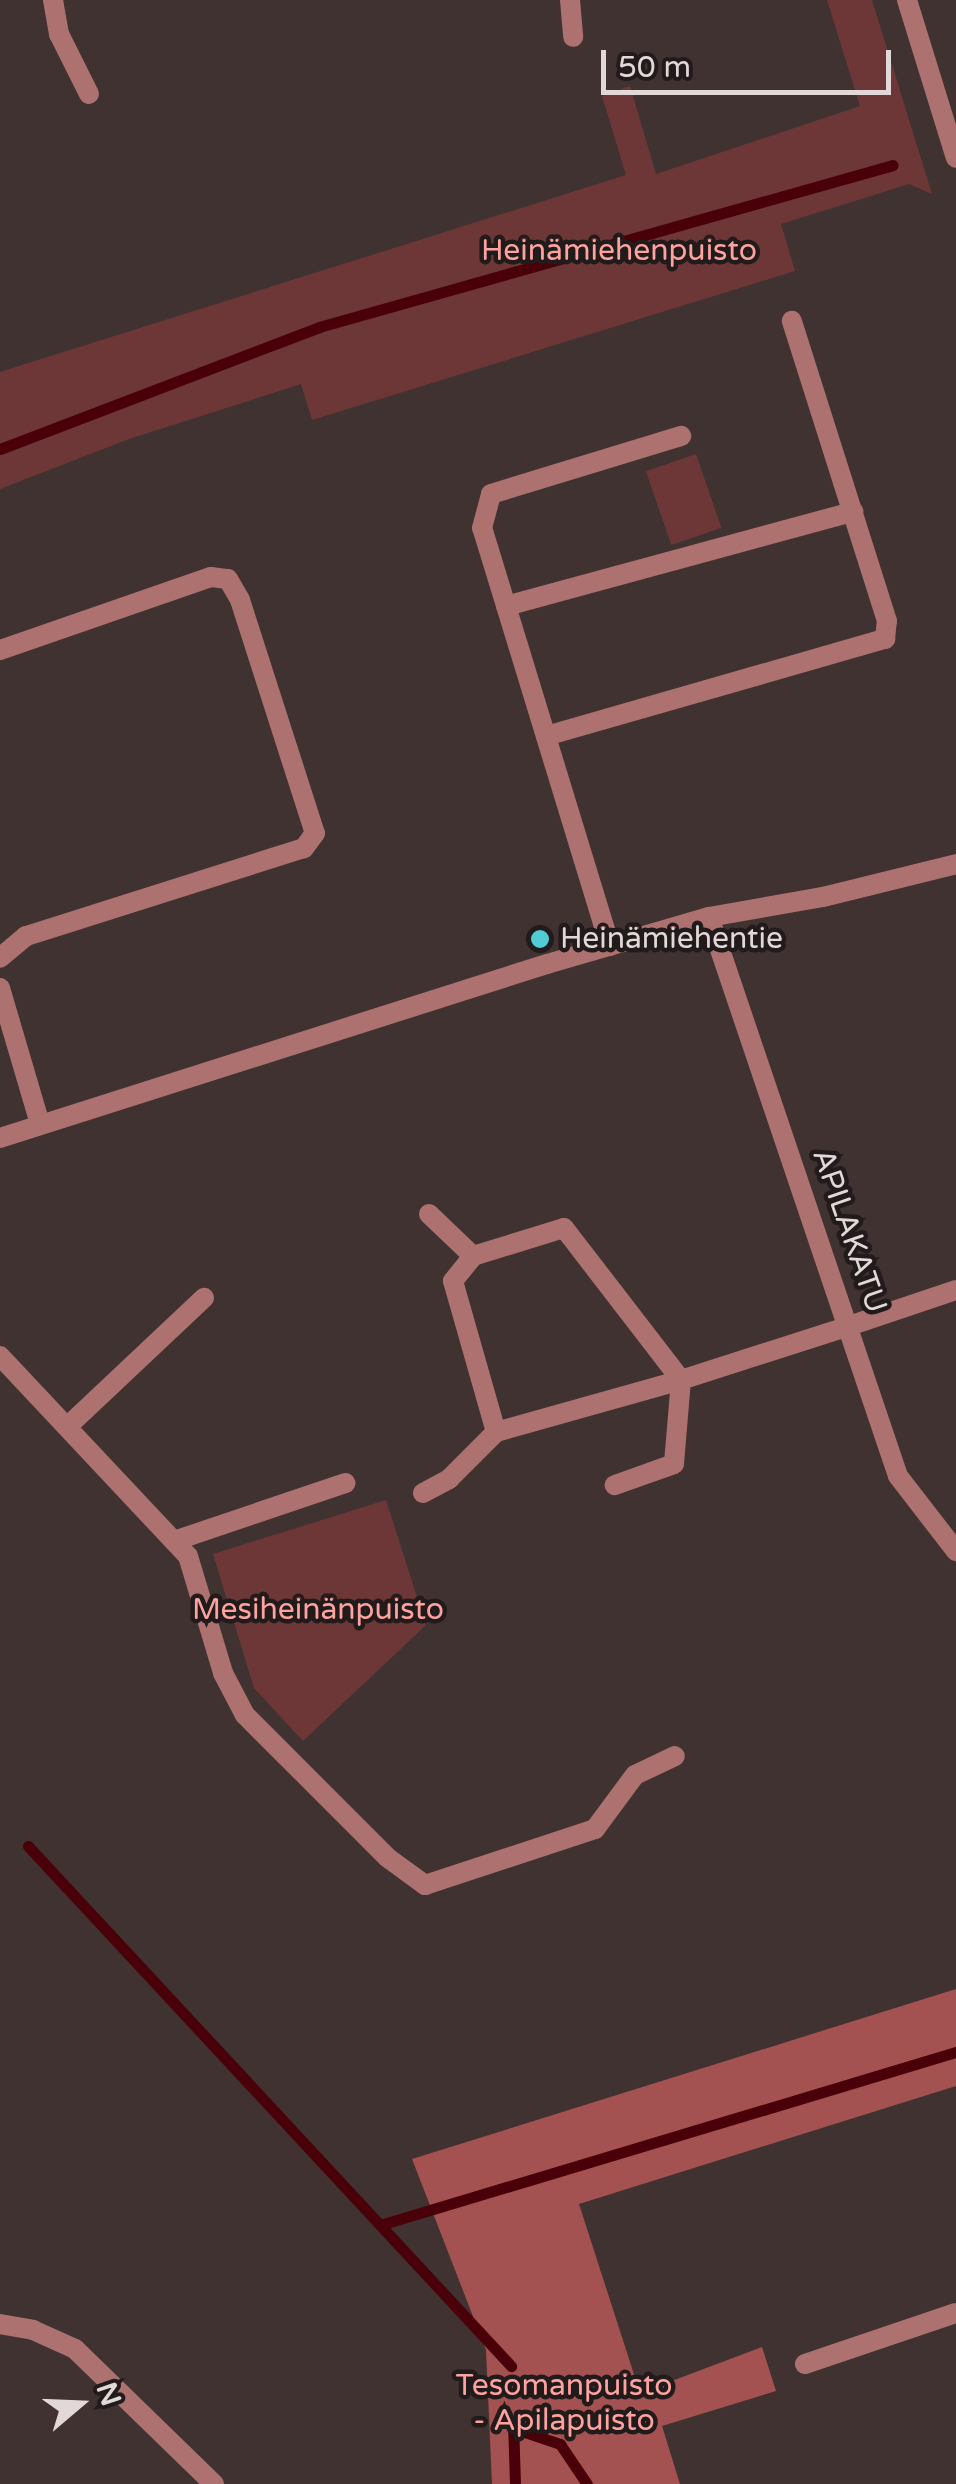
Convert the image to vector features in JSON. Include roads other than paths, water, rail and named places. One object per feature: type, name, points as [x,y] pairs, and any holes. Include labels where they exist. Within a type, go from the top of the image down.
[{"type":"street","points":[[53,0],[59,34],[89,94]]},
{"type":"street","points":[[570,0],[573,37]]},
{"type":"street","points":[[907,0],[956,158]]},
{"type":"street","points":[[546,736],[884,638],[886,621],[792,321]]},
{"type":"street","points":[[610,946],[482,528],[491,494],[681,436]]},
{"type":"street","points":[[506,606],[853,512]]},
{"type":"street","points":[[0,650],[211,577],[228,579],[240,600],[315,832],[304,848],[26,936],[0,958]]},
{"type":"street","points":[[0,1138],[709,916],[823,896],[956,864]]},
{"type":"street","name":"APILAKATU","points":[[709,916],[898,1476],[956,1551]]},
{"type":"street","points":[[0,988],[40,1124]]},
{"type":"street","points":[[430,1214],[473,1256]]},
{"type":"street","points":[[496,1432],[453,1281],[473,1256],[564,1228],[681,1380],[674,1464],[616,1484]]},
{"type":"street","points":[[423,1493],[449,1479],[496,1432],[681,1380],[956,1290]]},
{"type":"street","points":[[68,1426],[204,1298]]},
{"type":"street","points":[[0,1356],[188,1556],[223,1673],[246,1715],[400,1868],[424,1885],[595,1830],[635,1774],[676,1756]]},
{"type":"street","points":[[174,1541],[344,1483]]},
{"type":"street","points":[[805,2364],[956,2314]]},
{"type":"street","points":[[0,2324],[33,2330],[75,2349],[214,2484]]},
{"type":"waterway","points":[[0,449],[319,327],[893,165]]},
{"type":"waterway","points":[[28,1846],[511,2366]]},
{"type":"waterway","points":[[380,2225],[956,2052]]},
{"type":"waterway","points":[[513,2423],[515,2484]]},
{"type":"waterway","points":[[513,2428],[560,2444],[587,2484]]},
{"type":"place","name":"Heinämiehentie","points":[[540,939]]},
{"type":"park label","name":"Heinämiehenpuisto","points":[[619,251]]},
{"type":"park label","name":"Mesiheinänpuisto","points":[[318,1610]]},
{"type":"park label","name":"Tesomanpuisto - Apilapuisto","points":[[564,2403]]}]
